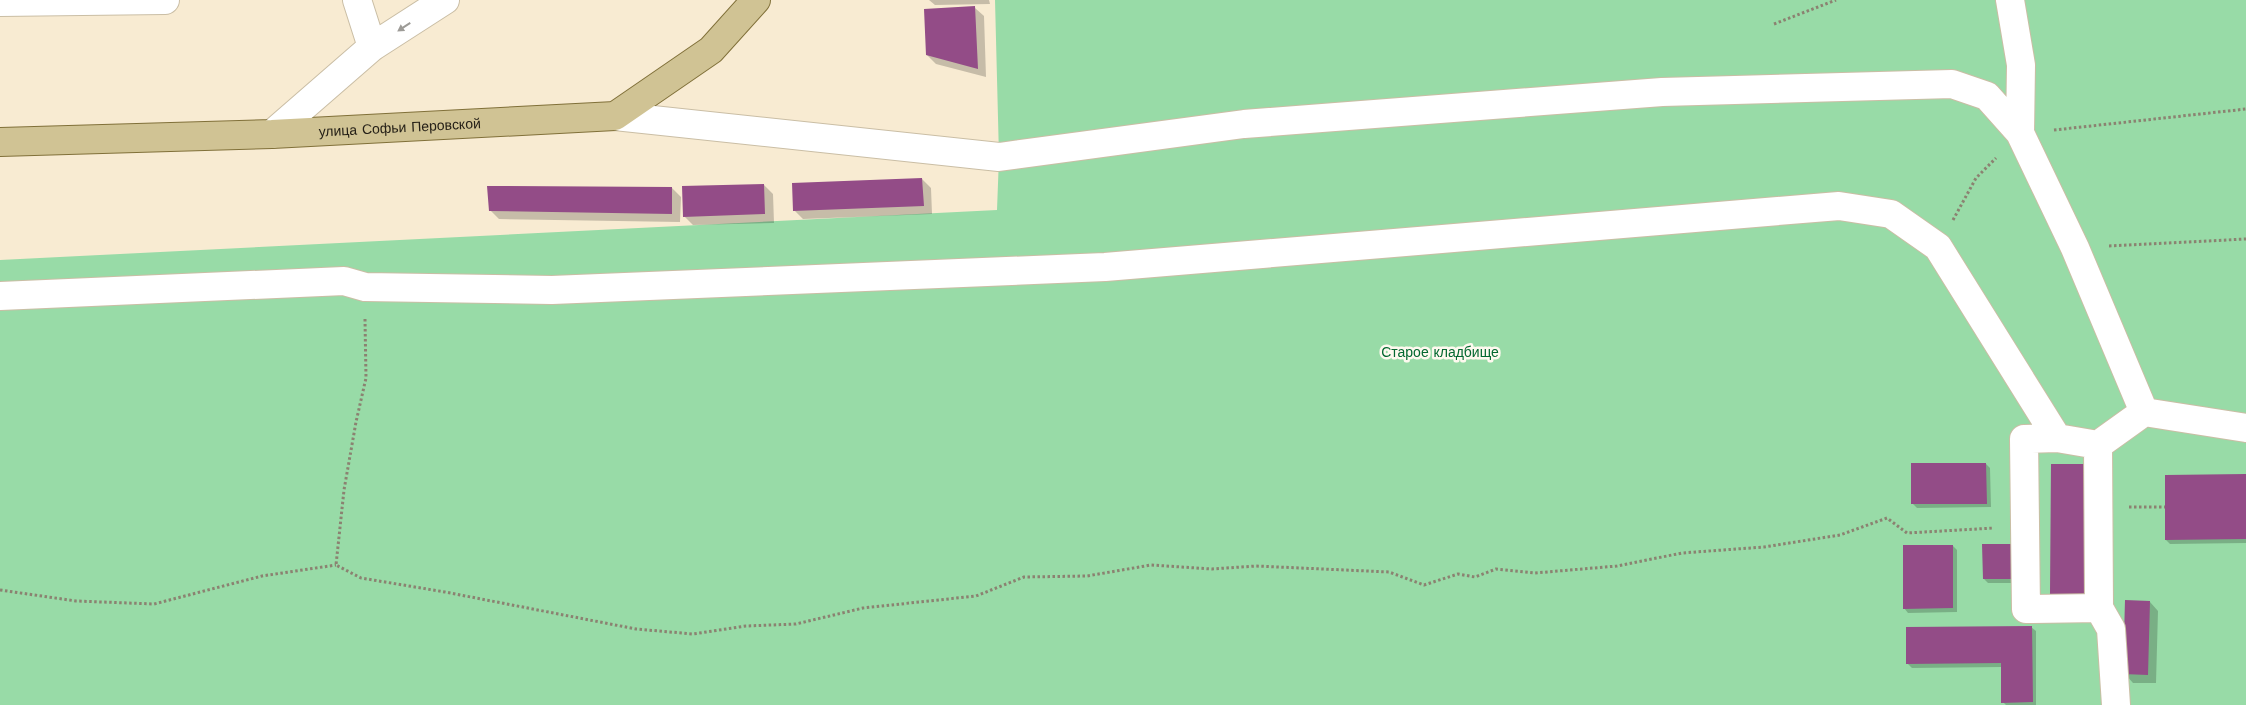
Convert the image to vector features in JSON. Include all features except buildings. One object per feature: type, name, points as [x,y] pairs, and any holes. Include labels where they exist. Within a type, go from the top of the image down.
[{"type":"main road","points":[[615,116],[711,50],[756,0]]},
{"type":"main road","name":"улица Софьи Перовской","points":[[0,142],[272,134],[615,116]]},
{"type":"lane","points":[[0,2],[165,0]]},
{"type":"lane","points":[[357,0],[372,47]]},
{"type":"lane","points":[[272,134],[372,47],[445,0]]},
{"type":"lane","points":[[2010,0],[2021,65],[2020,134]]},
{"type":"lane","points":[[615,116],[999,157],[1244,124],[1662,92],[1952,84],[1987,96],[2020,134],[2075,248],[2144,412]]},
{"type":"lane","points":[[0,296],[344,281],[365,287],[552,290],[1105,266],[1839,206],[1891,214],[1938,247],[2057,438]]},
{"type":"lane","points":[[2099,608],[2026,610],[2024,439],[2057,438],[2098,445],[2144,412],[2246,428]]},
{"type":"lane","points":[[2098,445],[2099,608],[2111,629],[2116,705]]},
{"type":"path","points":[[1774,24],[1836,0]]},
{"type":"path","points":[[1938,247],[1976,178],[2020,134],[2246,109]]},
{"type":"path","points":[[2075,248],[2246,238]]},
{"type":"path","points":[[336,565],[344,490],[366,378],[365,287]]},
{"type":"path","points":[[0,590],[76,601],[154,604],[262,576],[336,565],[361,578],[445,592],[636,629],[692,634],[746,626],[796,624],[863,608],[976,596],[1024,577],[1087,576],[1151,565],[1212,569],[1256,566],[1389,572],[1424,585],[1458,574],[1475,577],[1496,569],[1535,573],[1617,566],[1682,553],[1773,546],[1840,536],[1887,518],[1907,533],[2025,527]]},
{"type":"green space","name":"Старое кладбище","points":[[995,0],[2246,0],[2246,705],[0,705],[0,260],[997,210],[999,157]]}]
